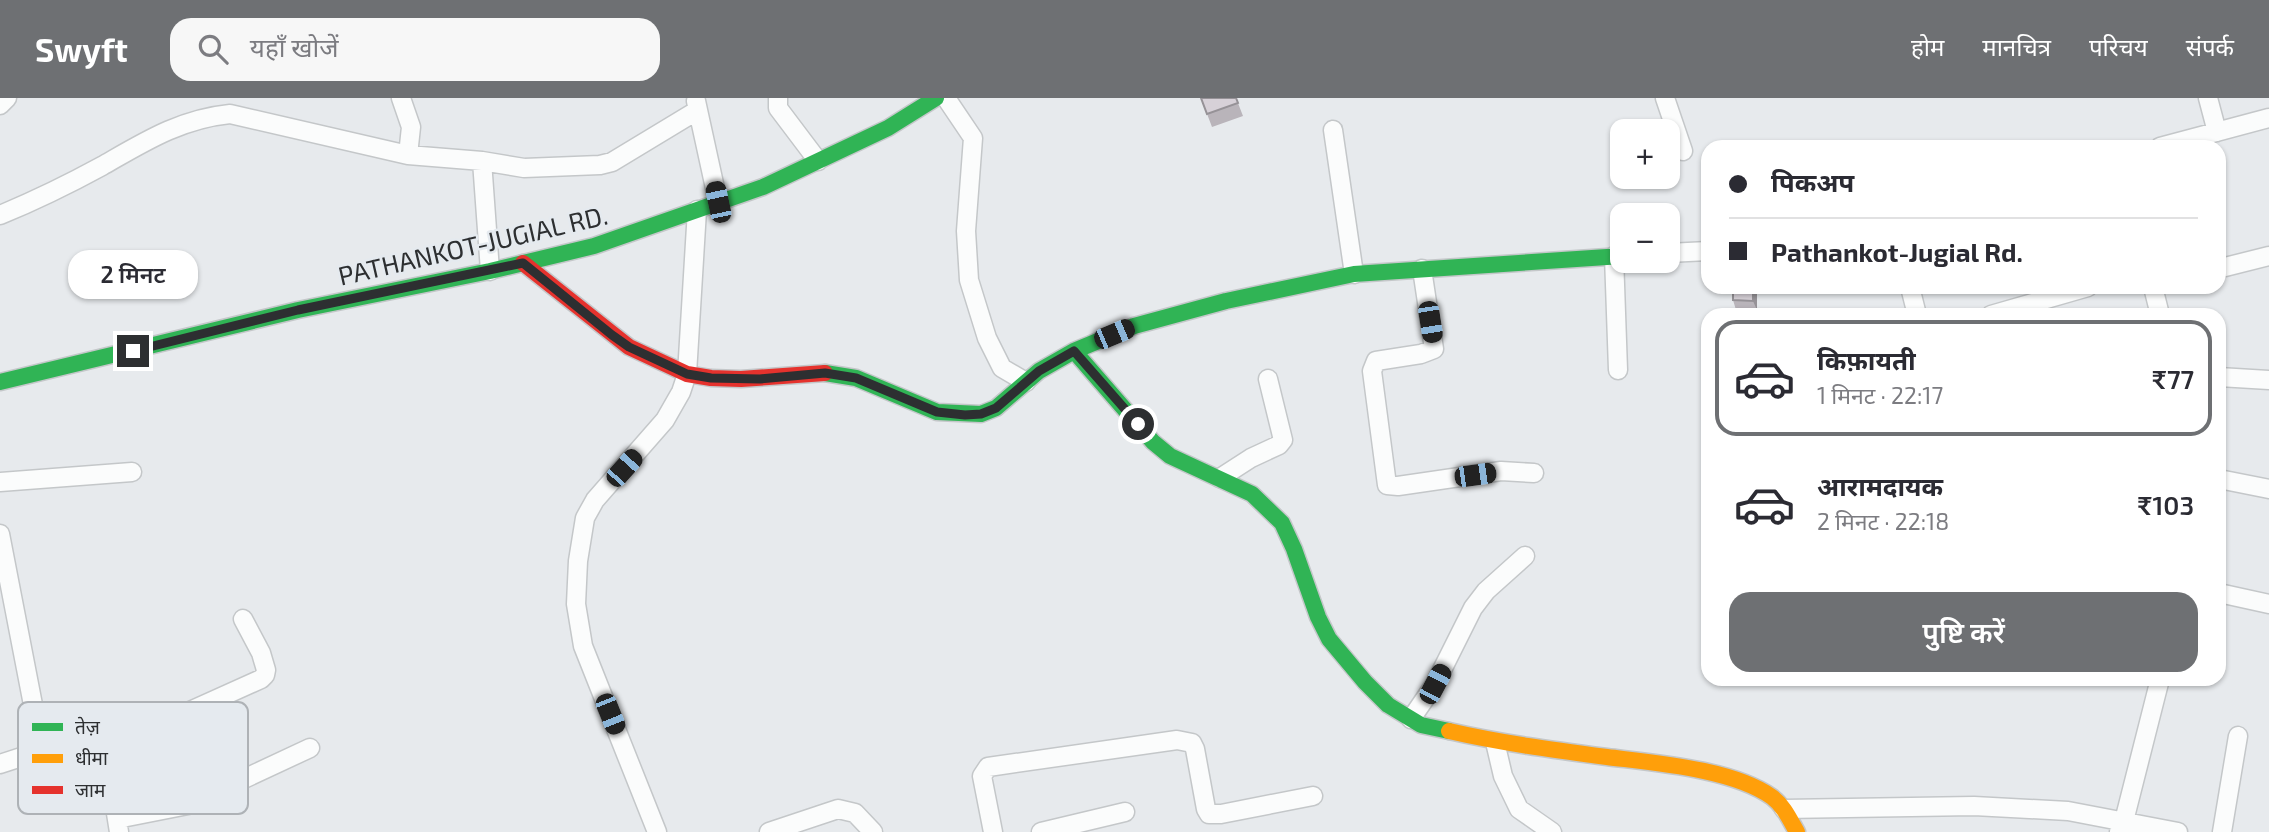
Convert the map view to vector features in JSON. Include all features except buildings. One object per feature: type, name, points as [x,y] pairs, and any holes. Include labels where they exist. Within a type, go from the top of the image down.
[{"type":"street","points":[[0,105],[7,98]]},
{"type":"street","points":[[401,98],[411,127],[408,155]]},
{"type":"street","points":[[778,98],[778,108],[818,161]]},
{"type":"street","name":"PATHANKOT-JUGIAL RD.","points":[[0,382],[298,310],[490,271],[593,246],[763,187],[888,128],[936,98]]},
{"type":"street","points":[[946,98],[973,138],[967,232],[969,280],[986,338],[1002,368],[1026,382]]},
{"type":"street","points":[[1665,98],[1683,151]]},
{"type":"street","points":[[2208,98],[2217,132]]},
{"type":"street","points":[[0,215],[99,167],[161,132],[214,116],[230,114],[408,155],[482,161],[524,168],[600,165],[624,155],[696,104],[718,202]]},
{"type":"street","points":[[2187,140],[2269,118]]},
{"type":"street","points":[[1333,130],[1354,274]]},
{"type":"street","points":[[482,161],[490,271]]},
{"type":"street","points":[[657,832],[583,646],[576,604],[578,561],[585,518],[595,500],[665,420],[681,392],[687,374],[697,210]]},
{"type":"street","points":[[1680,252],[1701,251]]},
{"type":"street","points":[[2226,267],[2269,256]]},
{"type":"street","points":[[523,263],[629,347],[687,374],[741,379],[825,373],[856,378],[951,415],[989,412],[1056,360],[1133,326],[1226,301],[1354,274],[1610,257]]},
{"type":"street","points":[[1422,269],[1434,349],[1421,354],[1376,361],[1372,371],[1387,485],[1398,486],[1501,471],[1534,473]]},
{"type":"street","points":[[1618,273],[1618,370]]},
{"type":"street","points":[[2015,308],[2064,294]]},
{"type":"street","points":[[1074,351],[1153,442],[1170,456],[1252,494],[1282,523],[1329,639],[1388,705],[1421,726],[1495,741],[1657,763],[1727,778],[1757,788],[1775,799],[1797,832]]},
{"type":"street","points":[[2226,377],[2269,380]]},
{"type":"street","points":[[1220,478],[1251,458],[1279,445],[1283,440],[1268,379]]},
{"type":"street","points":[[0,482],[132,472]]},
{"type":"street","points":[[2226,480],[2269,489]]},
{"type":"street","points":[[0,534],[32,702]]},
{"type":"street","points":[[1410,719],[1435,684],[1473,608],[1486,592],[1525,556]]},
{"type":"street","points":[[2226,595],[2269,604]]},
{"type":"street","points":[[210,702],[265,675],[265,664],[243,619]]},
{"type":"street","points":[[2121,827],[2158,686]]},
{"type":"street","points":[[2222,832],[2238,736]]},
{"type":"street","points":[[993,832],[982,776],[988,767],[1177,740],[1192,743],[1195,749],[1209,814],[1313,796]]},
{"type":"street","points":[[1495,741],[1503,776],[1519,809],[1533,826],[1552,832]]},
{"type":"street","points":[[248,777],[310,748]]},
{"type":"street","points":[[0,764],[18,758]]},
{"type":"street","points":[[1784,809],[1974,806],[2068,811],[2121,827],[2178,832]]},
{"type":"street","points":[[769,832],[838,809],[855,813],[873,832]]},
{"type":"street","points":[[1041,832],[1125,812]]},
{"type":"street","points":[[118,825],[156,814]]},
{"type":"traffic: fast","points":[[0,382],[298,310],[490,271],[594,246],[763,187],[888,128],[936,98]]},
{"type":"traffic: fast","points":[[825,373],[856,378],[937,412],[981,414],[996,408],[1039,371],[1074,351],[1134,326],[1226,301],[1354,274],[1610,257]]},
{"type":"traffic: fast","points":[[1074,351],[1153,442],[1170,456],[1252,494],[1282,523],[1329,639],[1388,705],[1421,725],[1449,731]]},
{"type":"traffic: slow","points":[[1449,731],[1528,746],[1670,765],[1737,780],[1772,797],[1797,832]]},
{"type":"traffic: jam","points":[[523,263],[629,347],[687,374],[741,379],[825,373]]},
{"type":"route","points":[[133,351],[298,310],[523,263],[629,347],[687,374],[711,378],[760,379],[825,373],[856,378],[937,412],[965,415],[981,414],[996,408],[1039,371],[1074,351],[1138,424]]}]
